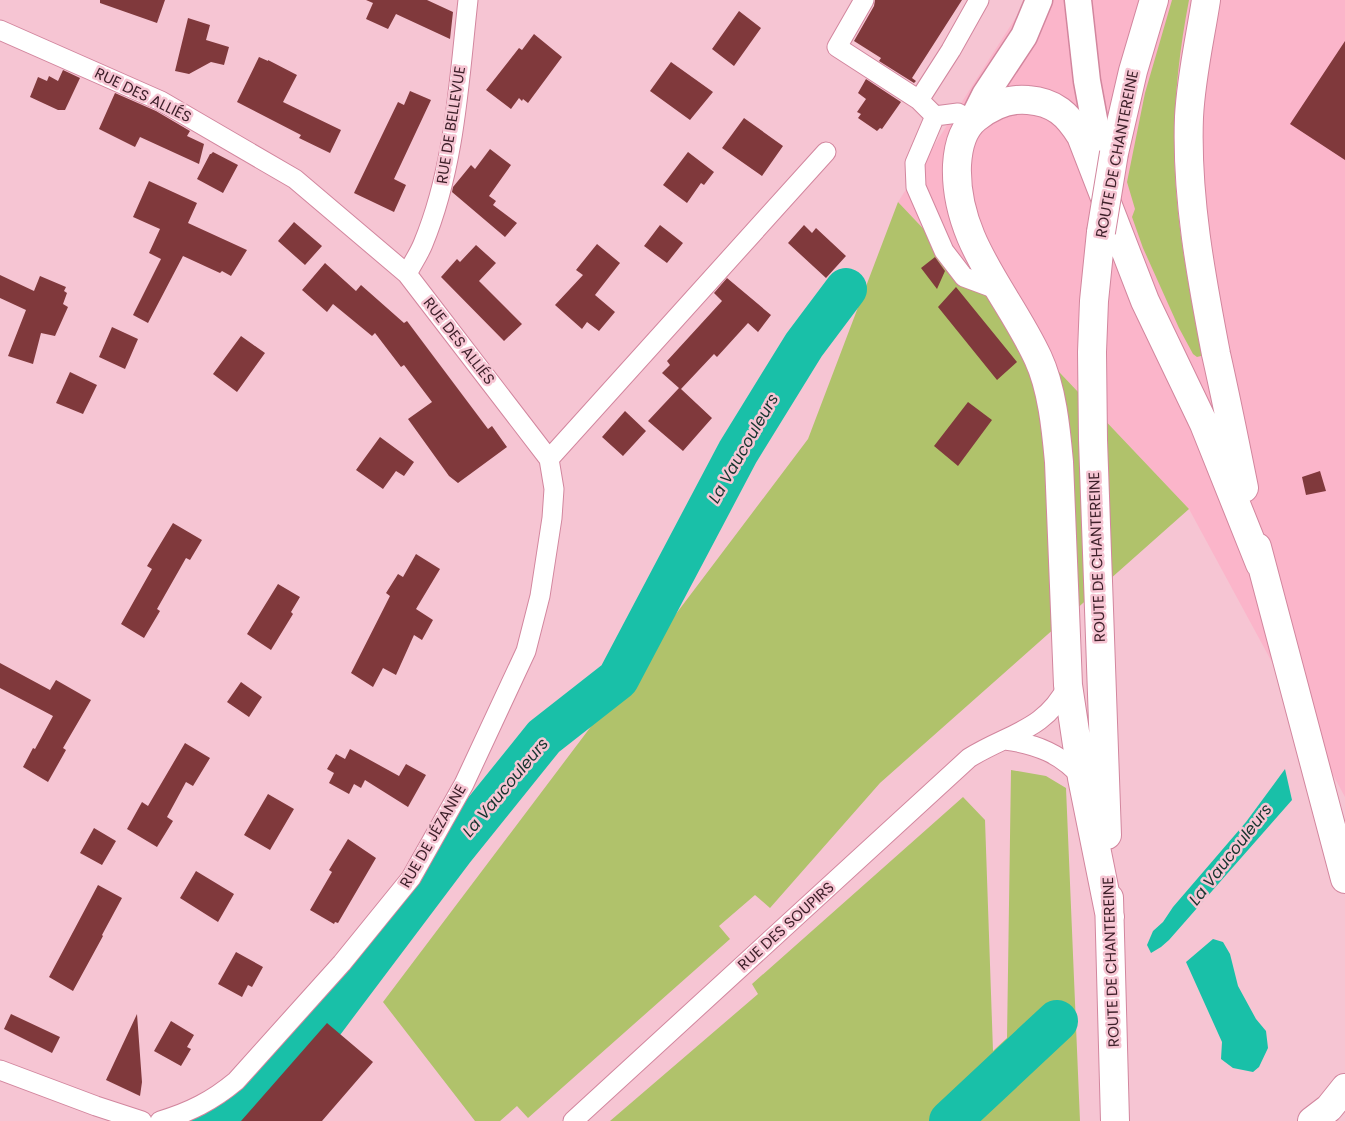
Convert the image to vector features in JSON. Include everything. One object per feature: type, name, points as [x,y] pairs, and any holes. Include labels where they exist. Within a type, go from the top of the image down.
[{"type":"main road","points":[[972,122],[982,99],[1024,36],[1039,0]]},
{"type":"main road","points":[[1078,0],[1087,81],[1100,159],[1127,256]]},
{"type":"main road","name":"ROUTE DE CHANTEREINE","points":[[1115,1121],[1110,917],[1093,440],[1092,352],[1100,232],[1114,153],[1132,71],[1154,0]]},
{"type":"main road","points":[[1206,0],[1189,116],[1191,192],[1200,266],[1260,564],[1339,838],[1345,879]]},
{"type":"main road","points":[[1110,917],[1082,778],[1068,685],[1059,462],[1049,395],[1039,360],[975,247],[965,225],[960,206],[957,174],[958,151],[965,130],[985,111],[1010,100],[1022,99],[1045,102],[1055,106],[1064,113],[1082,136],[1127,256],[1156,325],[1204,424],[1260,564]]},
{"type":"main road","points":[[1312,1121],[1328,1108],[1345,1088]]},
{"type":"street","name":"RUE DE BELLEVUE","points":[[407,274],[423,244],[444,180],[455,117],[468,0]]},
{"type":"street","points":[[864,0],[837,47],[919,100],[935,116]]},
{"type":"street","points":[[919,100],[951,50],[979,0]]},
{"type":"street","name":"RUE DES ALLIÉS","points":[[0,30],[161,101],[295,179],[407,274],[549,459]]},
{"type":"street","points":[[935,116],[958,113],[972,122]]},
{"type":"street","points":[[935,116],[916,163],[916,187],[944,250],[964,277],[1000,290]]},
{"type":"street","points":[[549,459],[826,152]]},
{"type":"street","name":"RUE DE JÉZANNE","points":[[160,1121],[194,1109],[217,1097],[236,1082],[342,963],[411,878],[464,784],[526,651],[540,596],[552,518],[554,489],[549,459]]},
{"type":"street","name":"RUE DES SOUPIRS","points":[[573,1121],[969,758],[1034,725],[1045,717],[1057,704],[1068,685]]},
{"type":"street","points":[[1005,740],[1024,743],[1056,755],[1082,778]]},
{"type":"street","points":[[0,1070],[142,1121]]},
{"type":"shaded area","points":[[1027,0],[1345,0],[1345,797],[1189,509],[898,202]]},
{"type":"shaded area","points":[[1172,0],[1189,0],[1177,87],[1174,152],[1182,241],[1201,351],[1201,356],[1197,357],[1193,354],[1179,328],[1143,248],[1132,217],[1135,209],[1127,182],[1145,93]]},
{"type":"shaded area","points":[[898,202],[1189,509],[880,783],[770,908],[755,895],[719,926],[730,939],[528,1118],[517,1106],[500,1121],[475,1121],[383,1002],[808,439]]},
{"type":"shaded area","points":[[1011,770],[1046,776],[1066,788],[1080,1121],[610,1121],[758,994],[752,984],[963,797],[985,820],[993,1051],[1007,1038]]},
{"type":"water","points":[[1285,769],[1292,800],[1169,940],[1151,953],[1147,945],[1153,931],[1163,922],[1173,907],[1246,822]]},
{"type":"water","points":[[1213,939],[1223,942],[1230,954],[1238,986],[1256,1019],[1266,1031],[1268,1048],[1259,1067],[1253,1072],[1233,1068],[1221,1059],[1222,1042],[1186,962]]},
{"type":"building","points":[[100,0],[165,0],[157,23],[100,3]]},
{"type":"building","points":[[366,0],[427,0],[453,12],[450,39],[396,14],[388,29],[366,19],[373,3]]},
{"type":"building","points":[[875,0],[962,0],[912,78],[916,81],[914,83],[879,61],[881,58],[854,41],[874,6]]},
{"type":"building","points":[[739,11],[761,28],[734,66],[712,49]]},
{"type":"building","points":[[188,18],[210,25],[206,40],[229,47],[224,65],[211,62],[189,74],[175,71]]},
{"type":"building","points":[[534,34],[562,57],[528,103],[519,98],[511,109],[486,90],[519,48],[522,50]]},
{"type":"building","points":[[1345,41],[1345,160],[1290,124]]},
{"type":"building","points":[[259,57],[297,75],[283,102],[341,130],[330,153],[299,138],[301,135],[237,102]]},
{"type":"building","points":[[671,62],[713,92],[690,120],[650,91]]},
{"type":"building","points":[[63,70],[80,78],[65,110],[58,110],[30,97],[38,77],[47,81],[49,76],[58,81]]},
{"type":"building","points":[[866,79],[901,102],[882,129],[880,128],[877,131],[858,118],[861,114],[857,112],[866,99],[858,93]]},
{"type":"building","points":[[410,91],[431,100],[394,179],[406,185],[394,212],[354,193],[398,102],[404,105]]},
{"type":"building","points":[[115,93],[156,111],[190,131],[187,136],[204,144],[199,164],[140,137],[135,147],[99,129]]},
{"type":"building","points":[[744,118],[783,146],[762,176],[722,148]]},
{"type":"building","points":[[490,149],[511,165],[489,196],[496,201],[493,205],[517,223],[505,237],[452,192],[453,187],[471,165],[475,169]]},
{"type":"building","points":[[213,152],[238,165],[223,193],[197,179],[210,154]]},
{"type":"building","points":[[688,152],[714,172],[704,185],[701,183],[687,203],[663,185]]},
{"type":"building","points":[[149,181],[197,203],[188,223],[247,250],[231,276],[183,256],[148,323],[133,315],[161,259],[149,253],[160,229],[133,217]]},
{"type":"building","points":[[294,222],[322,246],[305,265],[278,241]]},
{"type":"building","points":[[660,225],[683,243],[667,263],[644,246]]},
{"type":"building","points":[[804,225],[812,233],[816,228],[846,256],[826,278],[788,243]]},
{"type":"building","points":[[597,244],[620,263],[595,295],[615,312],[599,331],[587,322],[582,329],[555,305],[583,275],[576,270]]},
{"type":"building","points":[[476,245],[496,263],[479,281],[522,324],[504,341],[441,277],[457,259],[460,262]]},
{"type":"building","points":[[935,257],[945,271],[937,289],[921,268]]},
{"type":"building","points":[[325,263],[356,291],[361,285],[404,323],[407,321],[488,429],[492,426],[507,447],[458,483],[449,476],[408,419],[432,402],[404,365],[401,367],[375,333],[372,336],[333,304],[327,312],[302,290]]},
{"type":"building","points":[[0,275],[34,291],[40,276],[66,287],[64,291],[67,293],[63,304],[68,307],[55,336],[41,333],[33,364],[8,356],[26,310],[0,298]]},
{"type":"building","points":[[727,278],[771,315],[758,332],[748,323],[717,357],[714,354],[681,389],[712,418],[683,451],[648,421],[679,388],[662,373],[670,365],[667,361],[722,301],[714,293]]},
{"type":"building","points":[[956,287],[1017,362],[997,380],[938,307]]},
{"type":"building","points":[[112,327],[138,339],[125,369],[99,357]]},
{"type":"building","points":[[241,336],[265,353],[237,392],[213,374]]},
{"type":"building","points":[[70,372],[97,385],[83,414],[56,403]]},
{"type":"building","points":[[968,402],[992,420],[958,466],[934,446]]},
{"type":"building","points":[[625,411],[646,431],[623,456],[602,437]]},
{"type":"building","points":[[380,437],[414,462],[404,476],[396,471],[383,489],[356,470]]},
{"type":"building","points":[[1320,471],[1326,491],[1306,495],[1302,477]]},
{"type":"building","points":[[173,523],[202,540],[190,560],[186,558],[157,609],[160,611],[144,638],[121,624],[152,569],[147,566]]},
{"type":"building","points":[[416,554],[440,569],[416,609],[433,620],[422,640],[414,635],[396,675],[383,668],[373,687],[351,673],[390,596],[386,593],[398,574],[403,577]]},
{"type":"building","points":[[278,584],[300,597],[291,612],[293,614],[271,650],[247,634]]},
{"type":"building","points":[[0,663],[50,690],[56,680],[91,700],[63,748],[66,750],[48,782],[23,767],[53,716],[0,688]]},
{"type":"building","points":[[241,682],[262,697],[249,717],[227,702]]},
{"type":"building","points":[[185,743],[210,758],[193,786],[186,782],[167,817],[173,821],[157,847],[127,829],[142,802],[148,806]]},
{"type":"building","points":[[350,749],[399,776],[406,764],[426,775],[408,807],[365,780],[361,788],[354,784],[349,794],[329,783],[334,773],[327,769],[336,754],[345,759]]},
{"type":"building","points":[[268,794],[294,809],[270,850],[244,835]]},
{"type":"building","points":[[94,828],[116,841],[102,865],[80,853]]},
{"type":"building","points":[[348,839],[376,858],[338,923],[335,922],[334,924],[310,910],[332,872],[329,870]]},
{"type":"building","points":[[196,871],[234,894],[218,922],[180,898]]},
{"type":"building","points":[[98,885],[122,898],[73,991],[49,977]]},
{"type":"building","points":[[236,952],[263,967],[252,987],[248,985],[242,997],[218,984]]},
{"type":"building","points":[[11,1014],[60,1037],[52,1053],[4,1029]]},
{"type":"building","points":[[137,1014],[142,1082],[140,1096],[106,1080]]},
{"type":"building","points":[[171,1021],[194,1035],[187,1047],[191,1049],[181,1066],[154,1051]]},
{"type":"building","points":[[327,1023],[373,1062],[322,1121],[241,1121]]},
{"type":"waterway","name":"La Vaucouleurs","points":[[197,1121],[234,1104],[325,1020],[453,850],[544,737],[618,679],[738,452],[804,345],[846,289]]},
{"type":"waterway","name":"La Vaucouleurs","points":[[950,1121],[1057,1021]]}]
